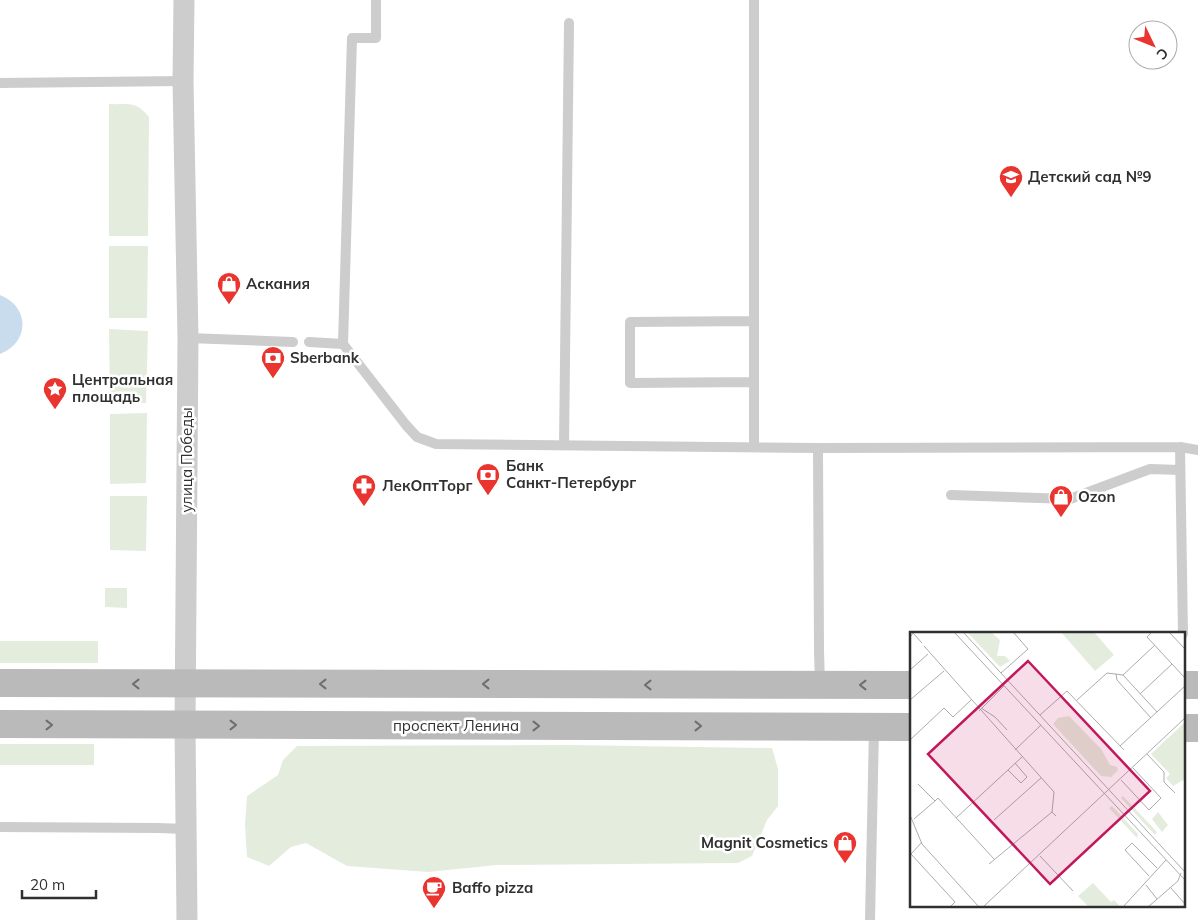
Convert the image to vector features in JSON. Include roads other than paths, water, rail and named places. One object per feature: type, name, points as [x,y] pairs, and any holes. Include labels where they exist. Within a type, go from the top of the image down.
[{"type":"main road","points":[[0,684],[910,685]]},
{"type":"main road","name":"проспект Ленина","points":[[0,724],[910,727]]},
{"type":"street","name":"улица Победы","points":[[184,0],[183,81],[188,338],[184,725],[187,920]]},
{"type":"lane","points":[[376,0],[376,38],[352,38],[343,344],[417,437],[436,444],[818,448],[1180,447],[1198,450]]},
{"type":"lane","points":[[754,0],[754,447]]},
{"type":"lane","points":[[564,446],[569,23]]},
{"type":"lane","points":[[0,83],[183,81]]},
{"type":"lane","points":[[754,321],[630,322],[630,383],[754,382]]},
{"type":"lane","points":[[188,338],[293,342]]},
{"type":"lane","points":[[308,342],[343,344]]},
{"type":"lane","points":[[1180,447],[1183,632]]},
{"type":"lane","points":[[818,448],[820,685]]},
{"type":"lane","points":[[951,495],[1070,499],[1150,469],[1180,470]]},
{"type":"lane","points":[[870,920],[874,727]]},
{"type":"lane","points":[[0,827],[186,829]]},
{"type":"water","points":[[0,295],[10,300],[17,308],[22,324],[21,333],[17,341],[10,349],[0,354]]},
{"type":"place","name":"Детский сад №9","points":[[1011,198]]},
{"type":"place","name":"Аскания","points":[[229,305]]},
{"type":"place","name":"Sberbank","points":[[273,379]]},
{"type":"place","name":"Центральная площадь","points":[[55,410]]},
{"type":"place","name":"Банк Санкт-Петербург","points":[[488,496]]},
{"type":"place","name":"ЛекОптТорг","points":[[364,507]]},
{"type":"place","name":"Ozon","points":[[1061,518]]},
{"type":"place","name":"Magnit Cosmetics","points":[[845,864]]},
{"type":"place","name":"Baffo pizza","points":[[434,909]]}]
